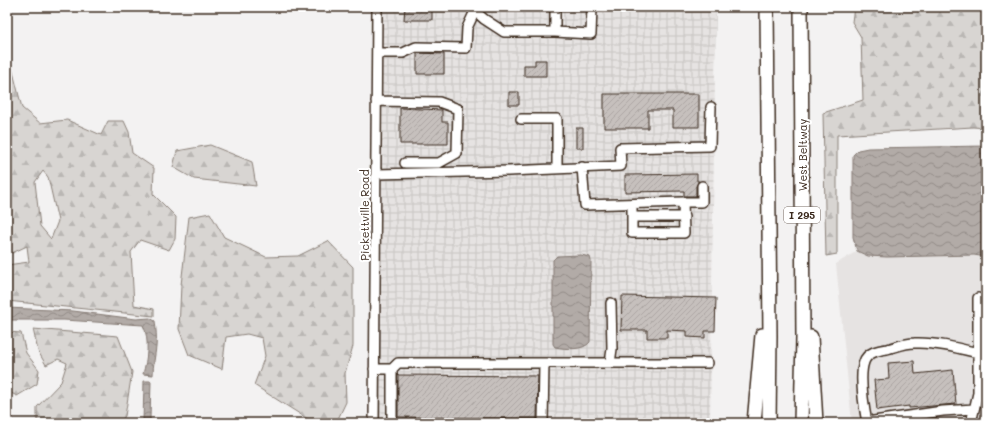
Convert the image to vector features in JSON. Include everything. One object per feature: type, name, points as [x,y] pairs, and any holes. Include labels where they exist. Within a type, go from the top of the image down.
[{"type":"highway","name":"I 295","points":[[767,7],[770,256],[769,423]]},
{"type":"highway","name":"West Beltway","points":[[801,7],[803,230],[801,423]]},
{"type":"highway","points":[[803,230],[809,266],[811,338],[816,423]]},
{"type":"highway","points":[[754,423],[770,256]]},
{"type":"street","name":"Pickettville Road","points":[[374,423],[377,7]]},
{"type":"street","points":[[554,7],[555,32]]},
{"type":"street","points":[[377,53],[403,53],[416,47],[466,48],[467,28],[475,9],[484,19],[504,32],[591,34],[592,7]]},
{"type":"street","points":[[376,101],[439,102],[458,109],[457,153],[439,163],[405,163]]},
{"type":"street","points":[[376,174],[621,166],[620,148],[710,146],[711,107]]},
{"type":"street","points":[[520,119],[557,119],[557,168]]},
{"type":"street","points":[[582,167],[584,205],[702,202],[702,186]]},
{"type":"street","points":[[632,204],[632,233],[684,233],[683,202]]},
{"type":"street","points":[[632,217],[684,217]]},
{"type":"street","points":[[970,423],[978,393],[978,298]]},
{"type":"street","points":[[610,364],[612,349],[611,303]]},
{"type":"street","points":[[974,410],[943,411],[867,423],[862,375],[864,361],[868,355],[877,350],[914,343],[959,348],[978,353]]},
{"type":"street","points":[[374,369],[392,369],[398,363],[708,364]]},
{"type":"street","points":[[543,423],[544,364]]},
{"type":"street","points":[[392,369],[392,423]]},
{"type":"shaded area","points":[[382,7],[716,7],[710,423],[379,423]]},
{"type":"shaded area","points":[[857,251],[868,256],[974,255],[986,257],[986,423],[852,423],[836,264]]},
{"type":"green space","points":[[854,7],[986,7],[986,128],[973,127],[837,135],[837,254],[826,256],[823,113],[863,100],[861,37],[852,22]]},
{"type":"green space","points":[[7,64],[11,64],[22,108],[40,123],[67,120],[101,135],[108,121],[124,121],[129,132],[132,153],[154,168],[153,194],[176,217],[175,239],[169,250],[140,240],[131,252],[134,305],[154,309],[154,316],[7,301],[7,265],[29,262],[27,246],[12,253],[7,248]],"holes":[[[43,171],[48,177],[58,221],[51,239],[40,226],[35,182]]]},
{"type":"green space","points":[[210,145],[252,162],[256,186],[194,179],[173,167],[177,151]]},
{"type":"green space","points":[[210,213],[224,237],[266,257],[298,256],[328,241],[353,267],[353,346],[345,373],[346,402],[337,421],[338,423],[314,423],[254,385],[265,356],[262,338],[247,334],[226,337],[222,369],[189,355],[179,329],[181,285],[189,217]]},
{"type":"green space","points":[[33,329],[118,336],[132,372],[125,416],[120,423],[37,423],[37,407],[61,382],[67,363],[58,359],[46,365],[38,351]]},
{"type":"green space","points":[[7,332],[21,333],[26,353],[39,370],[37,384],[17,396],[7,391]]},
{"type":"water","points":[[986,146],[986,257],[974,255],[887,257],[868,256],[857,251],[853,237],[853,155],[858,150],[868,148]]},
{"type":"water","points":[[581,255],[590,257],[591,261],[590,342],[579,348],[569,349],[555,347],[553,344],[553,260],[557,256]]},
{"type":"water","points":[[7,308],[73,311],[136,319],[150,318],[155,321],[156,334],[153,375],[143,374],[147,356],[147,337],[143,325],[64,320],[7,320]]},
{"type":"water","points":[[144,381],[151,381],[151,423],[143,423]]},
{"type":"building","points":[[405,7],[432,7],[432,20],[404,20]]},
{"type":"building","points":[[417,53],[444,54],[444,74],[417,74]]},
{"type":"building","points":[[535,60],[546,60],[546,76],[524,76],[524,65],[535,65]]},
{"type":"building","points":[[509,92],[519,92],[519,105],[509,105]]},
{"type":"building","points":[[604,94],[699,94],[699,127],[673,127],[673,110],[648,110],[648,128],[604,128]]},
{"type":"building","points":[[400,108],[442,110],[442,122],[448,122],[448,144],[400,144]]},
{"type":"building","points":[[576,128],[583,128],[583,148],[576,148]]},
{"type":"building","points":[[697,174],[697,181],[699,181],[696,186],[696,196],[684,196],[684,191],[625,192],[625,175]]},
{"type":"building","points":[[622,296],[716,298],[715,331],[705,331],[705,338],[687,337],[687,331],[667,330],[667,338],[647,338],[647,330],[621,330]]},
{"type":"building","points":[[914,361],[915,374],[953,370],[956,404],[909,408],[909,406],[877,410],[874,380],[889,379],[888,363]]},
{"type":"building","points":[[398,375],[538,376],[537,419],[398,417]]}]
